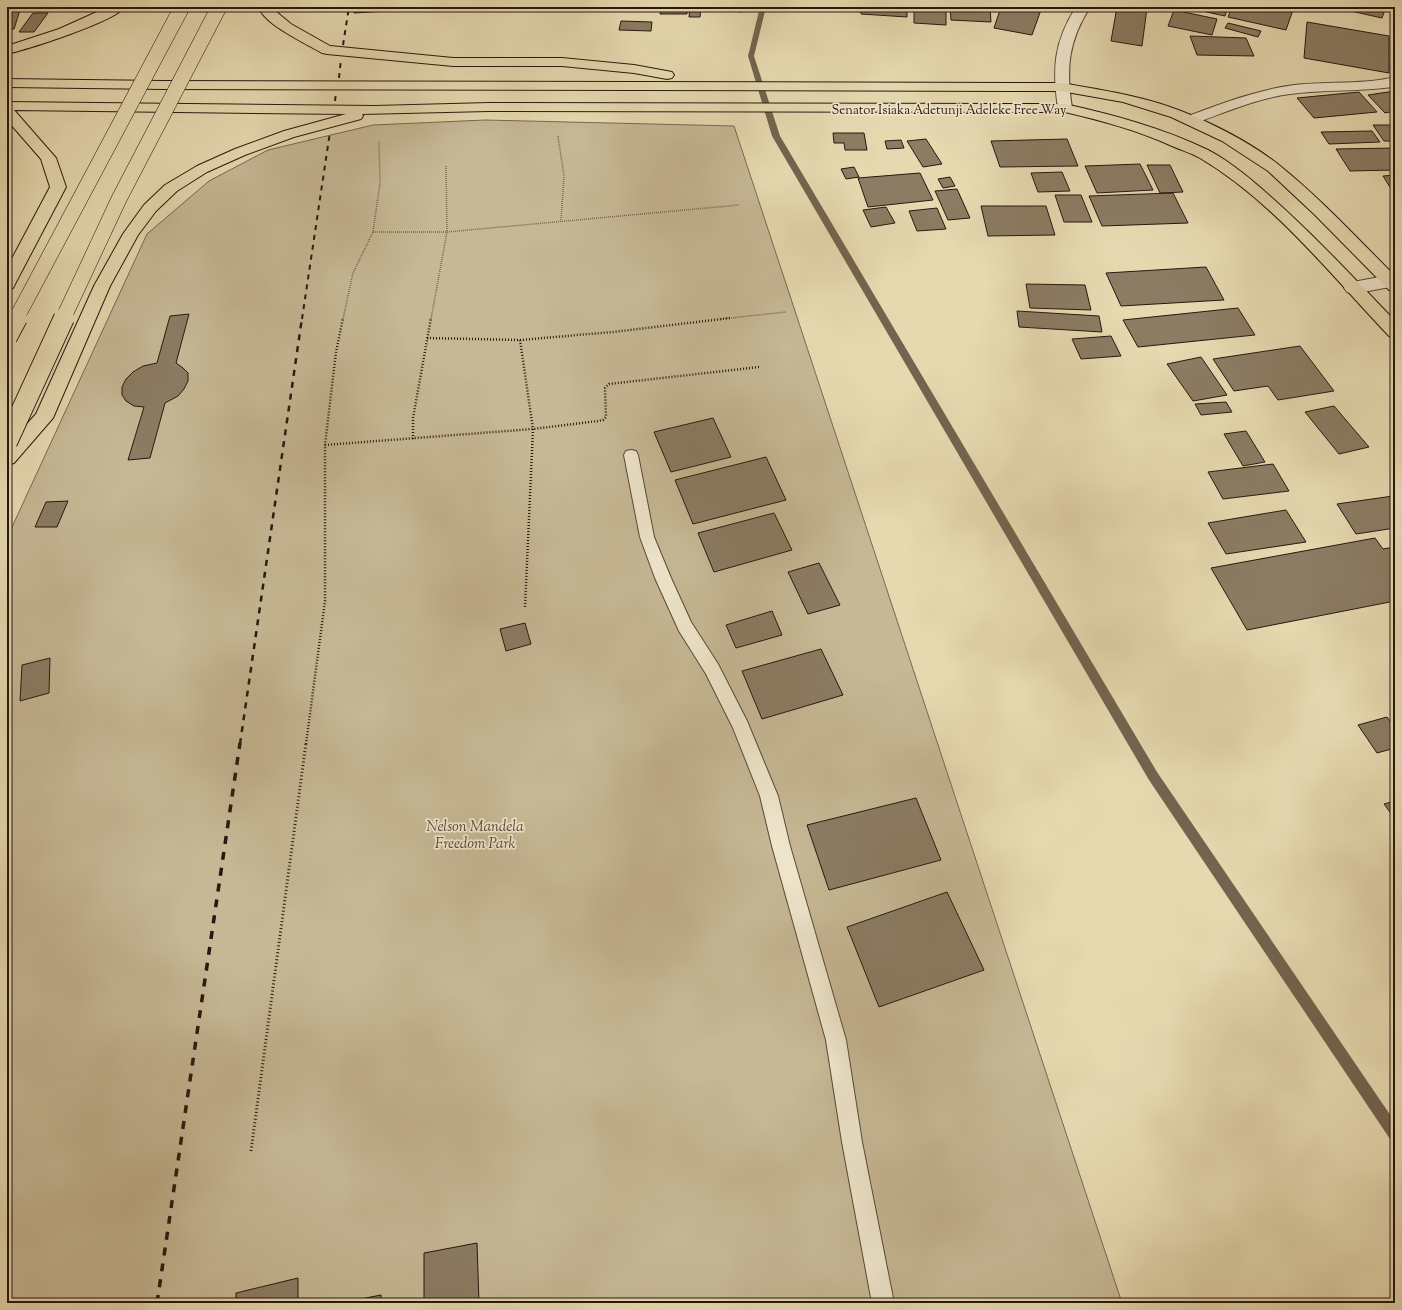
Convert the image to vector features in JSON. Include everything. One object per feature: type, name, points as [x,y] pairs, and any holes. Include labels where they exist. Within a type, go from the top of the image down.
[{"type":"main road","points":[[7,50],[90,22],[118,7]]},
{"type":"main road","points":[[7,337],[182,7]]},
{"type":"main road","points":[[7,442],[119,200],[219,7]]},
{"type":"main road","points":[[266,7],[267,11],[286,27],[327,50],[453,62],[562,62],[634,69],[726,86]]},
{"type":"main road","points":[[7,83],[187,85],[726,86]]},
{"type":"main road","name":"Senator Isiaka Adetunji Adeleke Free Way","points":[[726,86],[1061,87],[1126,98],[1190,120],[1227,138],[1273,168],[1321,211],[1393,282]]},
{"type":"main road","points":[[7,106],[375,110]]},
{"type":"main road","name":"Senator Isiaka Adetunji Adeleke Free Way","points":[[375,110],[489,107],[1065,108],[1114,119],[1157,134],[1204,154],[1244,181],[1291,223],[1395,332]]},
{"type":"main road","points":[[7,458],[44,418],[102,286],[131,234],[150,208],[171,188],[202,169],[240,152],[289,134],[344,120],[375,110]]},
{"type":"main road","points":[[7,111],[48,158],[58,187],[7,284]]},
{"type":"street","points":[[1065,108],[1061,87],[1061,66],[1064,45],[1076,18],[1083,7]]},
{"type":"street","points":[[1190,120],[1252,99],[1295,89],[1373,86],[1393,83],[1395,81]]},
{"type":"street","points":[[1353,288],[1393,282]]},
{"type":"lane","points":[[631,455],[647,537],[663,578],[685,626],[712,669],[741,726],[769,796],[781,846],[836,1040],[852,1142],[883,1303]]},
{"type":"path","points":[[558,136],[564,176],[561,221]]},
{"type":"path","points":[[251,1151],[325,601],[325,444],[336,352],[353,273],[373,232],[380,183],[378,141]]},
{"type":"path","points":[[413,438],[414,418],[427,338],[447,232],[446,166]]},
{"type":"path","points":[[373,232],[447,232],[739,205]]},
{"type":"path","points":[[427,338],[520,340],[613,332],[786,312]]},
{"type":"path","points":[[520,340],[533,429],[525,607]]},
{"type":"path","points":[[325,444],[533,429],[603,420],[606,417],[605,388],[609,384],[759,367]]},
{"type":"green space","name":"Nelson Mandela Freedom Park","points":[[485,120],[734,126],[1122,1303],[7,1303],[7,538],[147,234],[209,181],[268,150],[373,125]]},
{"type":"building","points":[[7,7],[21,7],[14,29],[7,30]]},
{"type":"building","points":[[355,7],[389,7],[388,11],[354,13]]},
{"type":"building","points":[[620,7],[652,7],[652,9],[620,9]]},
{"type":"building","points":[[661,7],[687,7],[687,14],[660,14]]},
{"type":"building","points":[[690,7],[701,7],[700,17],[689,17]]},
{"type":"building","points":[[704,7],[744,7],[742,12]]},
{"type":"building","points":[[861,7],[907,7],[907,17],[861,14]]},
{"type":"building","points":[[914,7],[946,7],[946,25],[914,23]]},
{"type":"building","points":[[950,7],[990,7],[991,22],[951,20]]},
{"type":"building","points":[[1001,7],[1042,7],[1032,35],[994,28]]},
{"type":"building","points":[[1117,7],[1147,8],[1142,46],[1111,41]]},
{"type":"building","points":[[1204,7],[1228,7],[1225,16],[1202,11]]},
{"type":"building","points":[[1232,7],[1294,7],[1286,30],[1228,17]]},
{"type":"building","points":[[1333,7],[1386,7],[1382,18]]},
{"type":"building","points":[[1174,10],[1217,19],[1212,35],[1168,26]]},
{"type":"building","points":[[33,13],[48,13],[34,32],[19,32]]},
{"type":"building","points":[[621,21],[652,22],[651,31],[619,30]]},
{"type":"building","points":[[1307,22],[1389,36],[1389,73],[1304,58]]},
{"type":"building","points":[[1228,23],[1261,31],[1258,37],[1225,28]]},
{"type":"building","points":[[1190,36],[1246,38],[1254,56],[1197,55]]},
{"type":"building","points":[[1395,91],[1395,111],[1385,113],[1368,95]]},
{"type":"building","points":[[1359,92],[1377,112],[1314,118],[1297,98]]},
{"type":"building","points":[[1373,125],[1395,125],[1395,141],[1384,141]]},
{"type":"building","points":[[1372,131],[1380,142],[1329,144],[1321,132]]},
{"type":"building","points":[[833,133],[864,133],[867,150],[845,150],[844,143],[834,143]]},
{"type":"building","points":[[926,139],[942,164],[923,167],[907,141]]},
{"type":"building","points":[[1067,139],[1078,166],[1000,167],[991,141]]},
{"type":"building","points":[[901,140],[904,148],[887,149],[885,141]]},
{"type":"building","points":[[1395,148],[1395,170],[1350,171],[1336,149]]},
{"type":"building","points":[[1140,164],[1153,190],[1097,193],[1085,166]]},
{"type":"building","points":[[1147,165],[1170,165],[1183,192],[1160,193]]},
{"type":"building","points":[[854,167],[859,177],[846,179],[841,169]]},
{"type":"building","points":[[1062,172],[1070,191],[1038,192],[1031,173]]},
{"type":"building","points":[[920,173],[933,200],[868,207],[858,178]]},
{"type":"building","points":[[1395,175],[1395,195],[1383,176]]},
{"type":"building","points":[[950,177],[955,186],[943,188],[938,179]]},
{"type":"building","points":[[957,189],[970,218],[948,220],[935,191]]},
{"type":"building","points":[[1173,193],[1188,223],[1102,226],[1089,196]]},
{"type":"building","points":[[1055,195],[1081,195],[1092,222],[1064,222]]},
{"type":"building","points":[[981,206],[1046,206],[1055,235],[988,236]]},
{"type":"building","points":[[886,207],[895,223],[871,227],[863,210]]},
{"type":"building","points":[[937,208],[946,229],[917,231],[909,211]]},
{"type":"building","points":[[1206,267],[1224,300],[1121,306],[1106,273]]},
{"type":"building","points":[[1026,284],[1085,285],[1091,310],[1030,308]]},
{"type":"building","points":[[1238,308],[1255,335],[1138,347],[1123,320]]},
{"type":"building","points":[[1017,311],[1099,316],[1102,332],[1019,327]]},
{"type":"building","points":[[189,314],[176,363],[188,373],[188,381],[178,396],[165,403],[150,458],[128,460],[144,407],[134,406],[126,401],[122,395],[122,387],[126,379],[133,372],[143,366],[157,363],[170,316]]},
{"type":"building","points":[[1111,336],[1121,356],[1081,359],[1072,339]]},
{"type":"building","points":[[1300,346],[1334,391],[1278,400],[1268,386],[1234,391],[1213,359]]},
{"type":"building","points":[[1201,357],[1227,395],[1193,401],[1167,364]]},
{"type":"building","points":[[1226,402],[1232,412],[1201,415],[1195,404]]},
{"type":"building","points":[[1334,406],[1369,447],[1339,454],[1305,412]]},
{"type":"building","points":[[713,418],[731,457],[671,472],[654,432]]},
{"type":"building","points":[[1246,431],[1265,462],[1243,466],[1224,434]]},
{"type":"building","points":[[766,457],[786,500],[693,524],[675,480]]},
{"type":"building","points":[[1273,464],[1289,491],[1223,499],[1208,472]]},
{"type":"building","points":[[1393,496],[1395,499],[1395,528],[1356,534],[1337,504]]},
{"type":"building","points":[[68,501],[57,527],[35,527],[46,502]]},
{"type":"building","points":[[1286,510],[1306,542],[1226,554],[1208,523]]},
{"type":"building","points":[[774,513],[792,550],[714,572],[698,533]]},
{"type":"building","points":[[1375,538],[1383,549],[1395,547],[1395,601],[1247,630],[1211,568]]},
{"type":"building","points":[[819,563],[840,605],[808,614],[788,572]]},
{"type":"building","points":[[772,611],[782,635],[736,648],[726,625]]},
{"type":"building","points":[[525,623],[531,644],[506,651],[500,629]]},
{"type":"building","points":[[821,649],[843,695],[762,719],[742,671]]},
{"type":"building","points":[[50,658],[49,693],[20,701],[22,665]]},
{"type":"building","points":[[1387,717],[1395,728],[1395,748],[1377,753],[1358,725]]},
{"type":"building","points":[[916,798],[941,860],[829,890],[807,825]]},
{"type":"building","points":[[1395,801],[1395,819],[1384,804]]},
{"type":"building","points":[[947,892],[984,970],[879,1007],[847,927]]},
{"type":"building","points":[[477,1243],[479,1303],[424,1303],[424,1253]]},
{"type":"building","points":[[298,1278],[298,1303],[236,1303],[236,1293]]},
{"type":"building","points":[[381,1295],[381,1303],[340,1303]]},
{"type":"waterway","points":[[763,7],[751,56],[776,136],[1153,776],[1395,1134]]},
{"type":"railway","points":[[343,45],[349,7]]},
{"type":"railway","points":[[339,78],[341,59]]},
{"type":"railway","points":[[335,101],[336,93]]},
{"type":"railway","points":[[302,319],[330,132]]},
{"type":"railway","points":[[240,744],[302,318]]},
{"type":"railway","points":[[157,1303],[240,743]]}]
